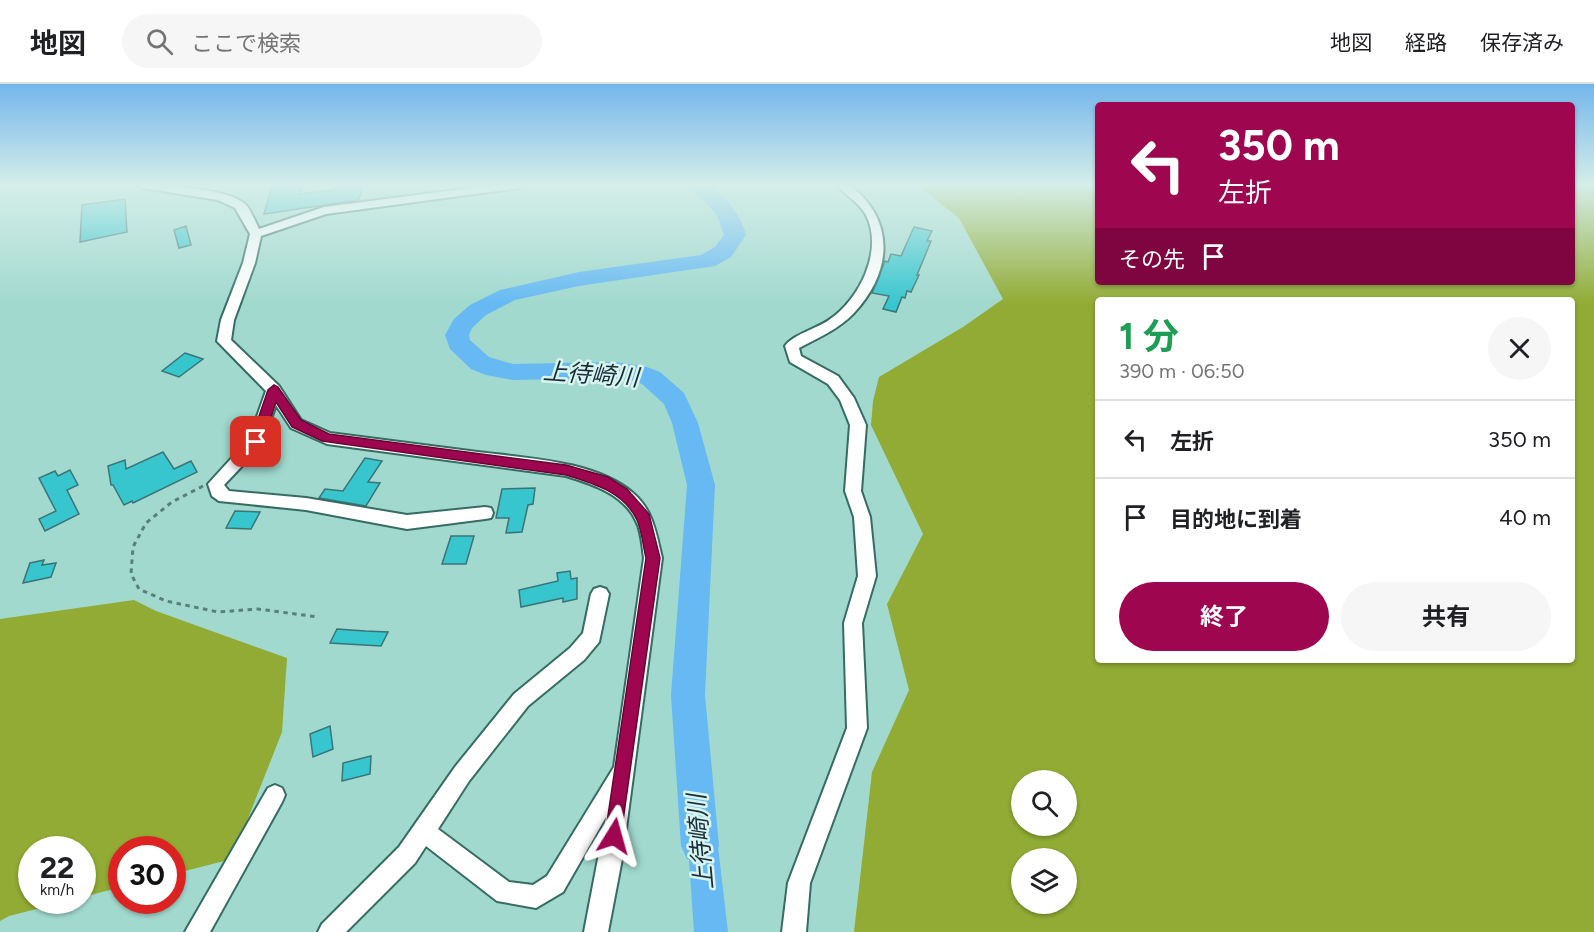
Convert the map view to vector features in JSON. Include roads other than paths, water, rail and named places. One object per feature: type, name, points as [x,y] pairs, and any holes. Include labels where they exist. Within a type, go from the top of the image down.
[{"type":"street","points":[[251,225],[256,234],[249,263],[233,302],[224,341],[274,390],[297,424],[327,438],[566,470],[603,481],[623,493],[644,518],[653,558],[611,859],[596,932]]},
{"type":"street","points":[[256,234],[284,225]]},
{"type":"street","points":[[794,932],[799,883],[857,728],[853,622],[867,576],[862,517],[853,490],[858,425],[847,398],[833,380],[795,359],[792,346],[837,321],[859,300],[879,248],[875,225]]},
{"type":"street","points":[[274,390],[256,442],[230,472],[216,484],[218,492],[225,498],[306,504],[407,522],[485,513]]},
{"type":"street","points":[[330,932],[407,855],[462,774],[521,700],[577,654],[592,636],[600,594]]},
{"type":"street","points":[[423,831],[505,893],[536,897],[555,884],[624,766]]},
{"type":"street","points":[[196,932],[275,795]]},
{"type":"water","points":[[685,802],[715,821],[728,932],[694,932]]},
{"type":"waterway","name":"上待崎川","points":[[700,846],[688,695],[701,485],[685,423],[675,399],[651,378],[638,373],[615,370],[513,372],[495,369],[480,363],[459,343],[457,335],[462,324],[478,310],[508,295],[579,279],[707,261],[723,252],[735,235],[732,225]]}]
